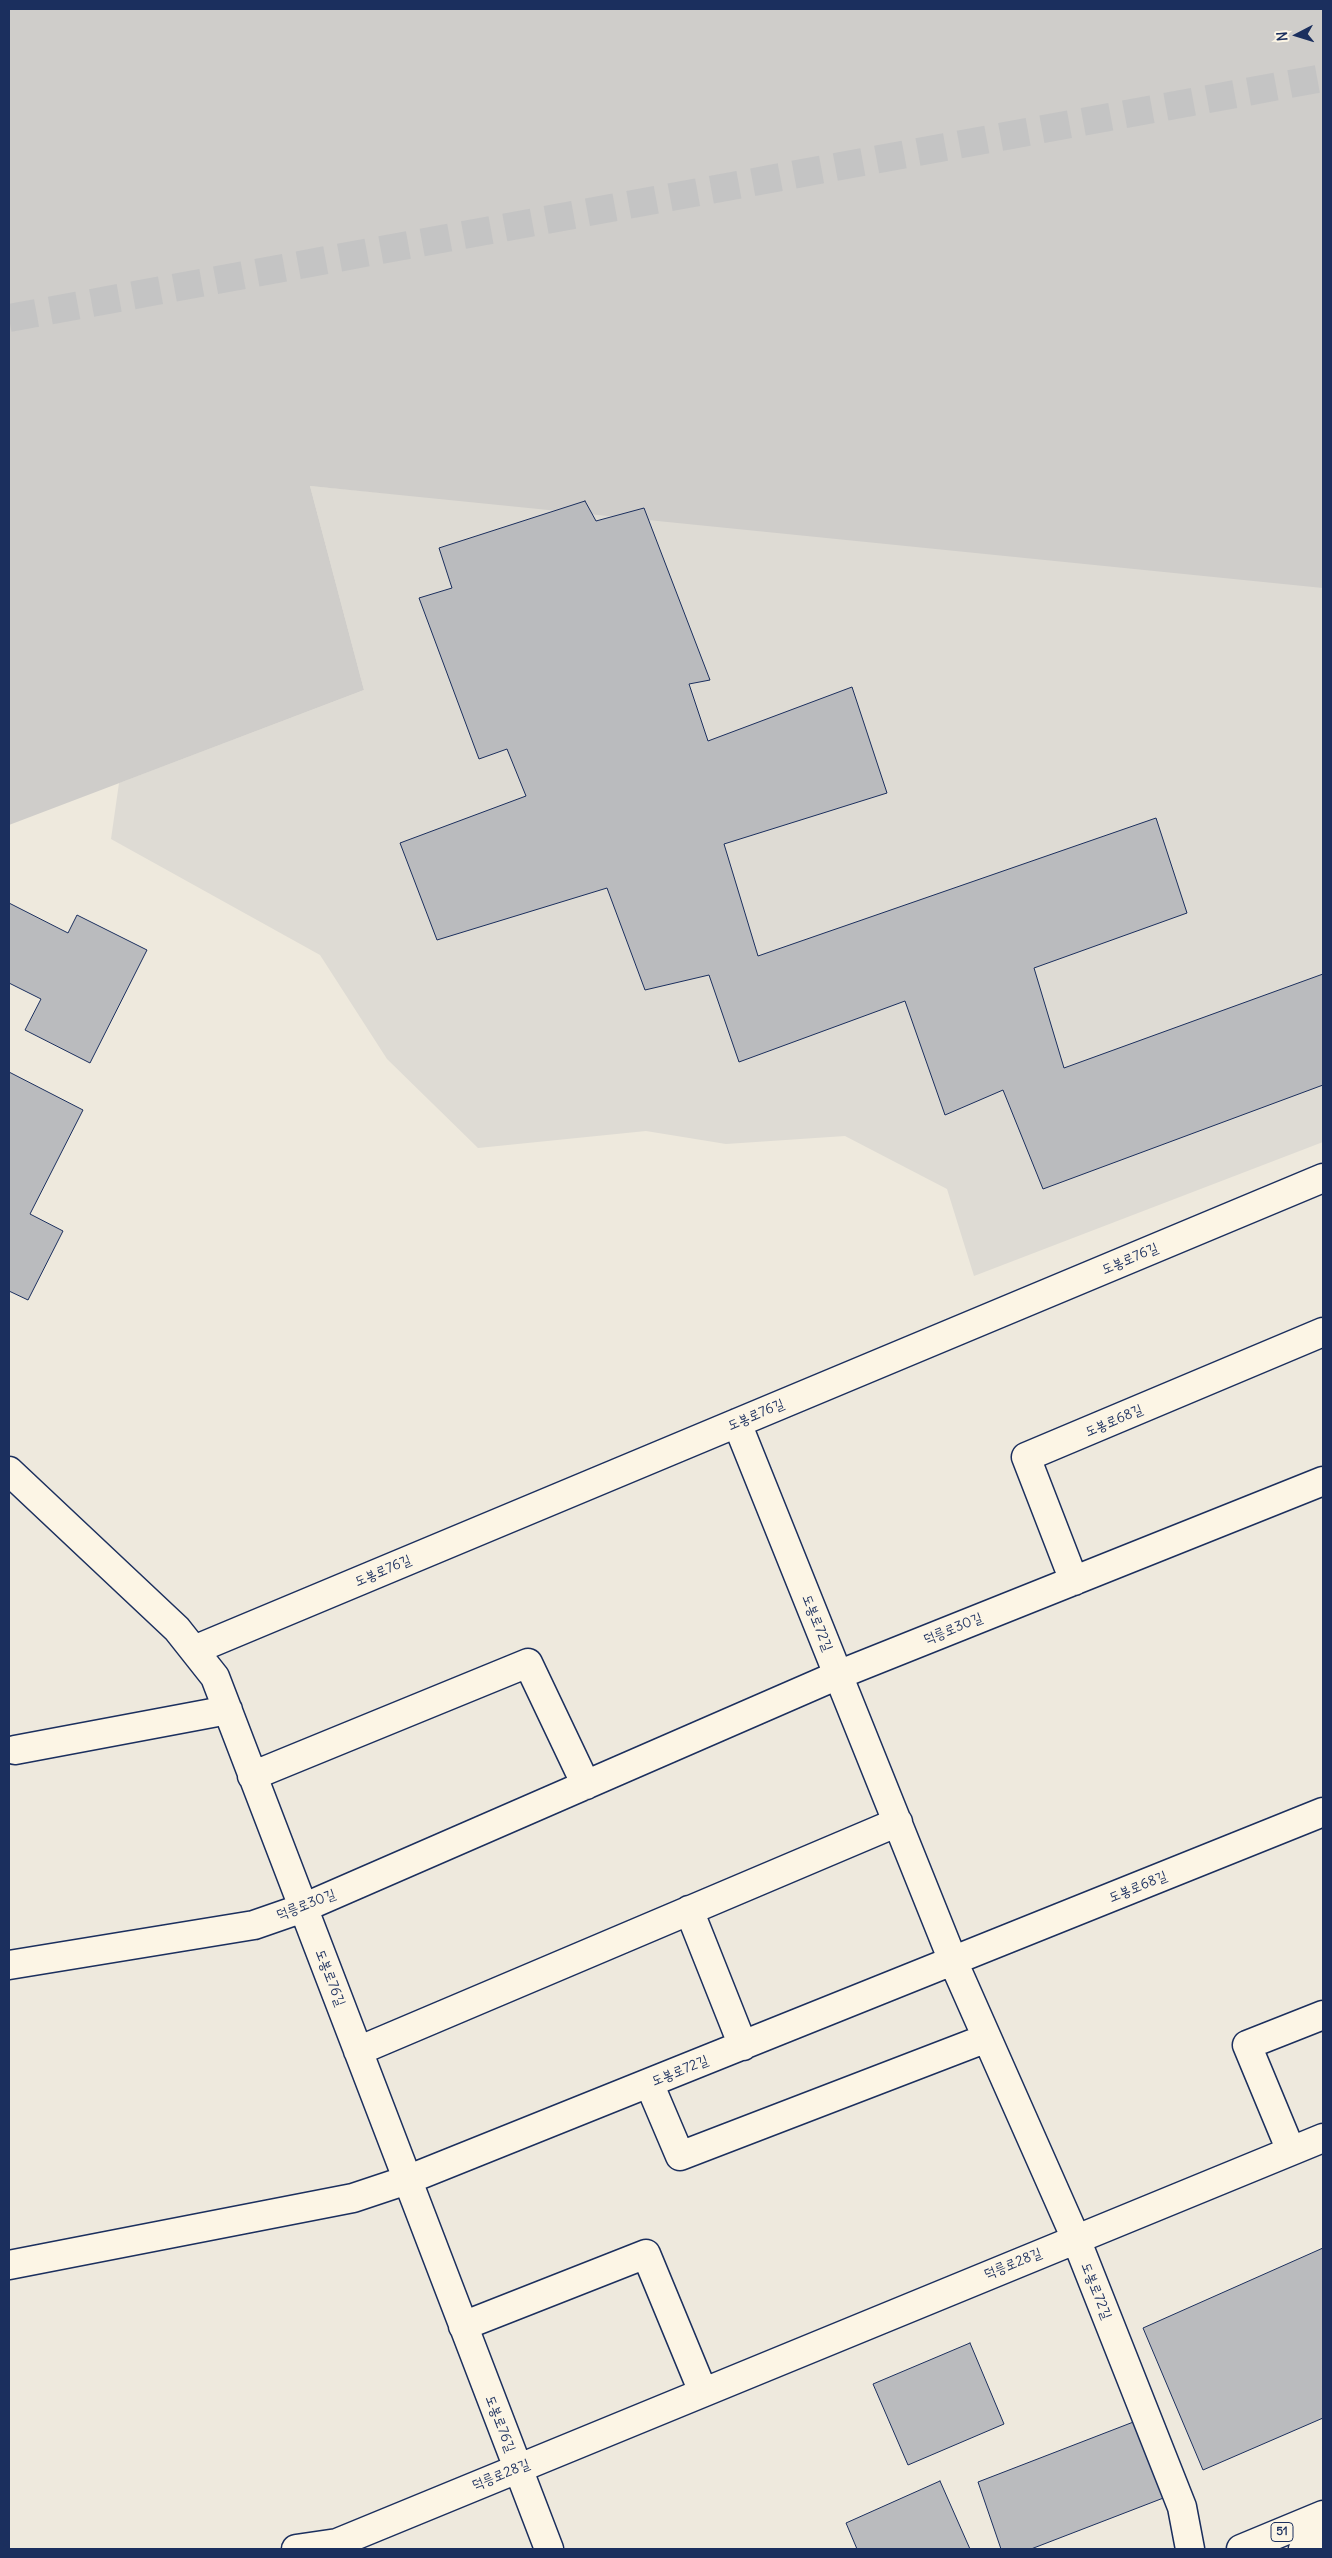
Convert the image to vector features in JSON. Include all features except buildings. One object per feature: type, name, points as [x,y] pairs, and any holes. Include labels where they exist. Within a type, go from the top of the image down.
[{"type":"street","name":"도봉로76길","points":[[194,1650],[737,1423],[1322,1183]]},
{"type":"street","name":"도봉로68길","points":[[1074,1581],[1026,1458],[1323,1332]]},
{"type":"street","name":"도봉로72길","points":[[737,1423],[953,1961],[1076,2239],[1182,2507],[1190,2549]]},
{"type":"street","name":"도봉로76길","points":[[9,1471],[176,1629],[215,1677],[549,2549]]},
{"type":"street","name":"덕릉로30길","points":[[9,1965],[254,1925],[303,1908],[838,1675],[1323,1481]]},
{"type":"street","points":[[252,1776],[528,1663],[586,1785]]},
{"type":"street","points":[[15,1750],[228,1710]]},
{"type":"street","name":"도봉로68길","points":[[953,1961],[1323,1812]]},
{"type":"street","points":[[358,2050],[898,1822]]},
{"type":"street","points":[[689,1910],[743,2046]]},
{"type":"street","name":"도봉로72길","points":[[407,2180],[953,1961]]},
{"type":"street","points":[[1291,2151],[1247,2045],[1323,2015]]},
{"type":"street","points":[[649,2083],[680,2156],[987,2038]]},
{"type":"street","name":"덕릉로28길","points":[[296,2549],[337,2543],[1323,2138]]},
{"type":"street","points":[[9,2265],[353,2198],[407,2180]]},
{"type":"street","points":[[463,2326],[646,2254],[703,2392]]},
{"type":"street","name":"51","points":[[1241,2549],[1323,2515]]},
{"type":"street","points":[[1303,2549],[1323,2540]]},
{"type":"shaded area","points":[[9,9],[1323,9],[1323,588],[310,486],[364,690],[9,825]]},
{"type":"shaded area","points":[[310,486],[1323,580],[1323,1142],[974,1276],[947,1189],[845,1136],[726,1144],[646,1131],[478,1148],[387,1059],[320,955],[111,839],[119,783],[364,690]]},
{"type":"tunnel","points":[[9,318],[1323,78]]}]
